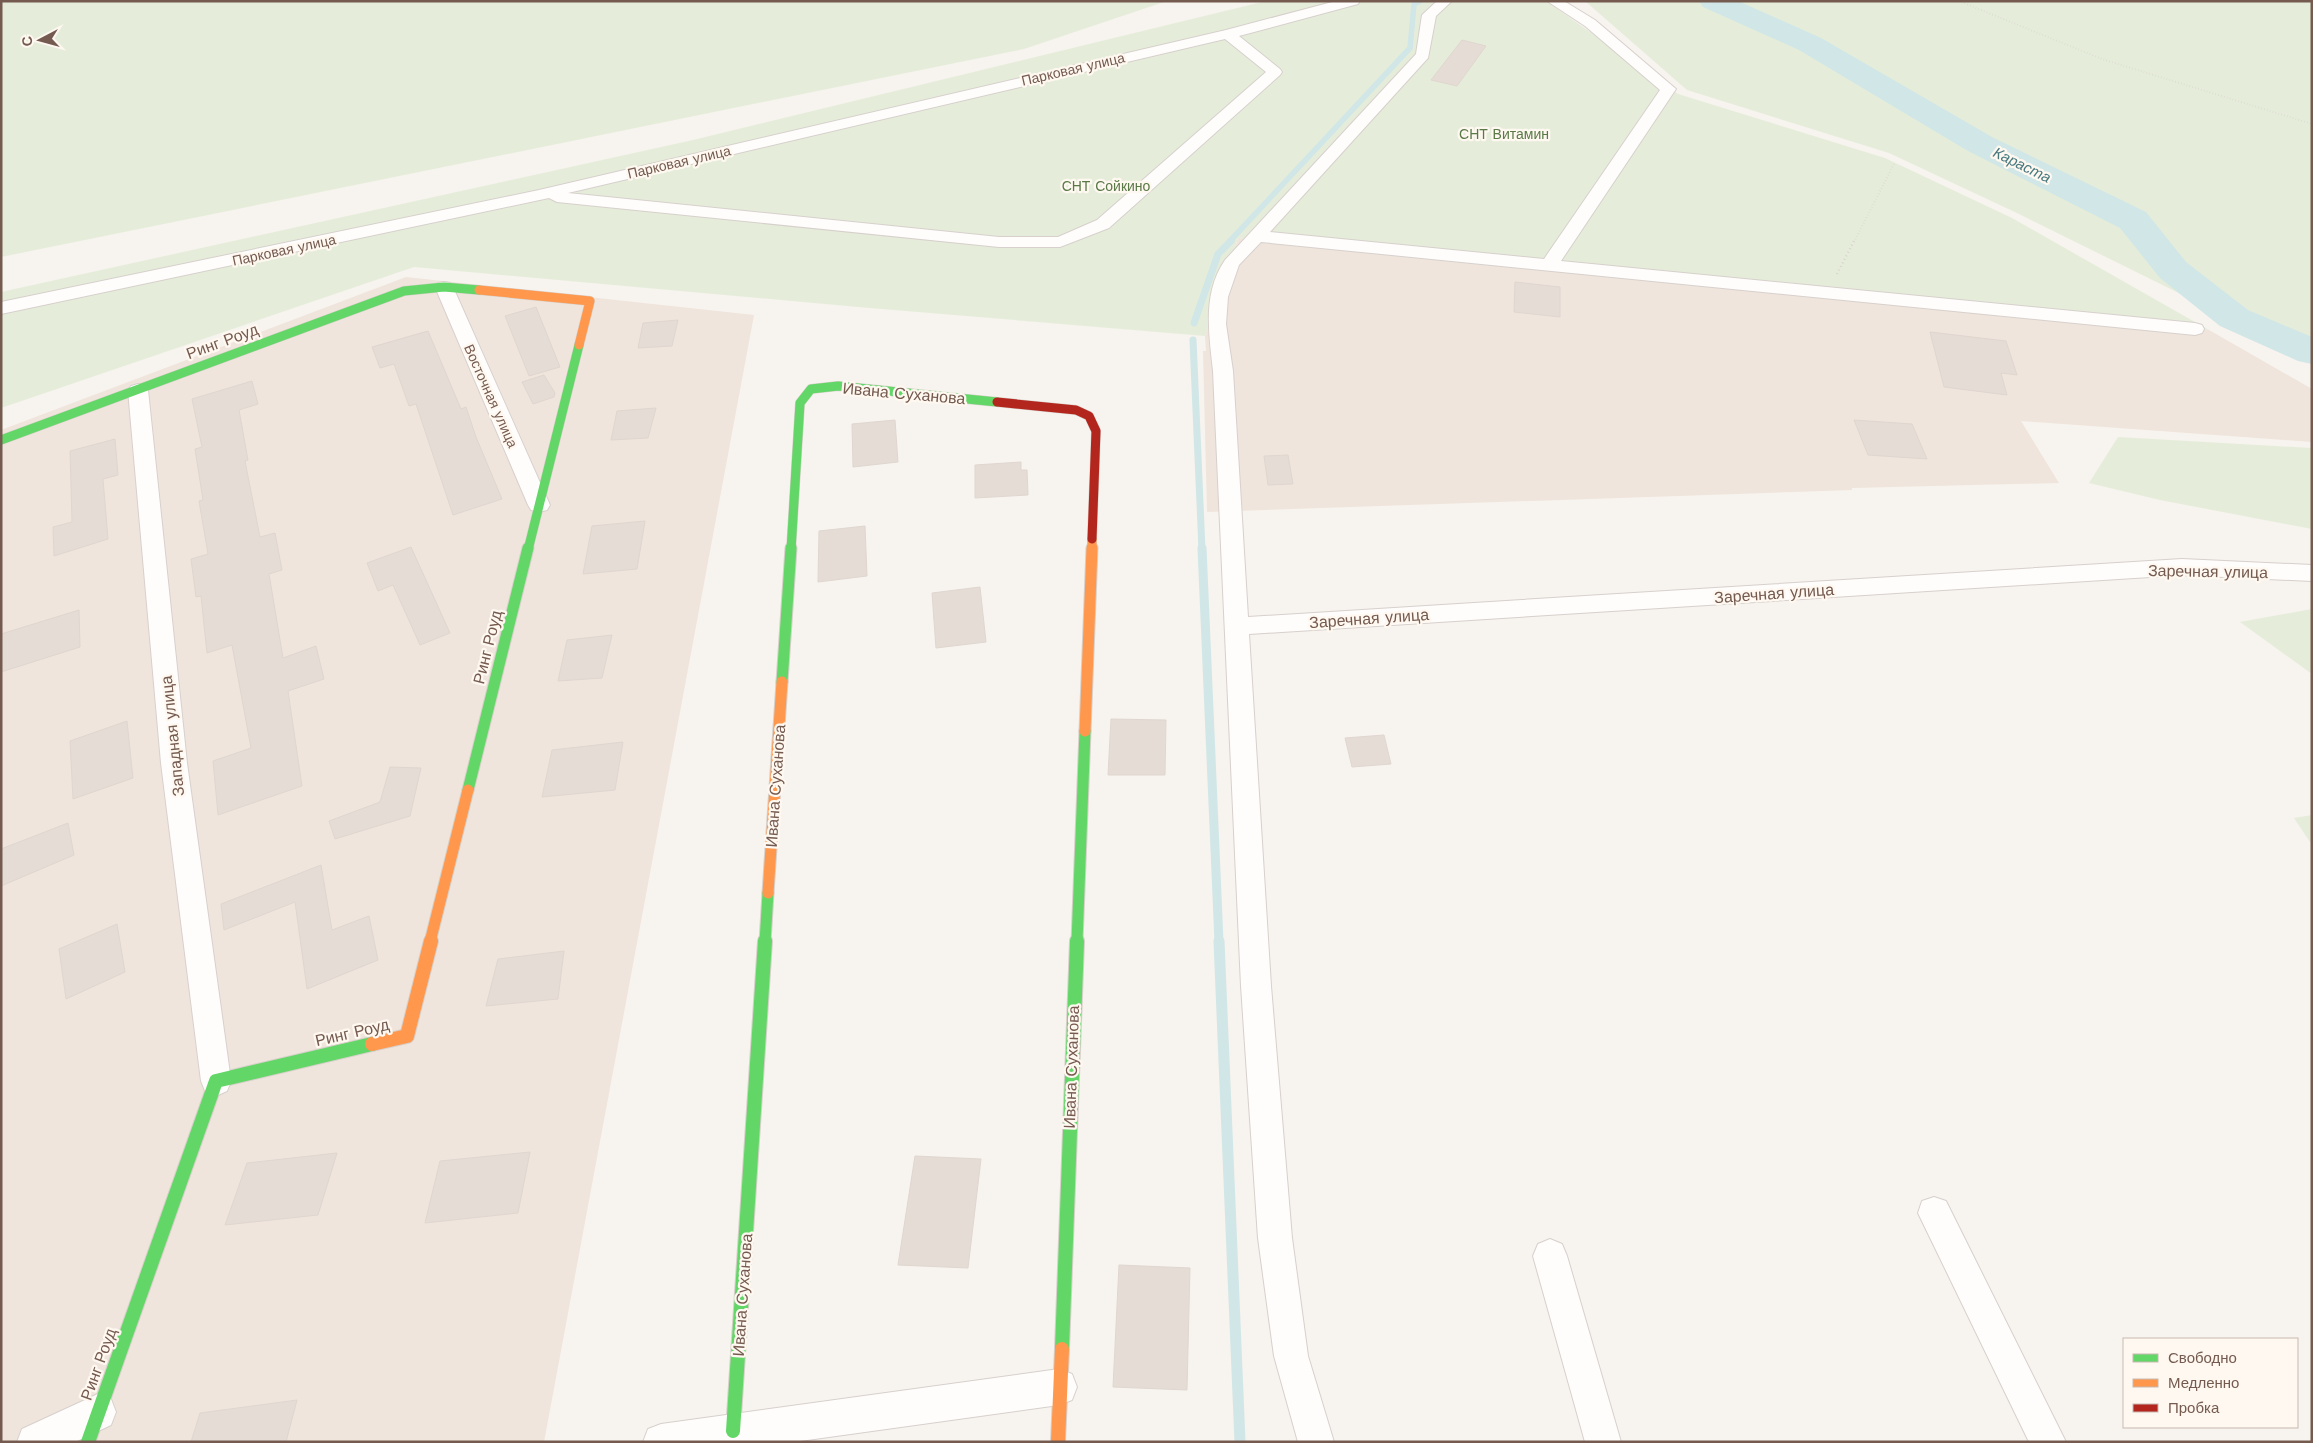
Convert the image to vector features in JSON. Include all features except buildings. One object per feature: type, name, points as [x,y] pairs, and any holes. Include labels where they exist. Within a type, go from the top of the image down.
[{"type":"street","name":"Парковая улица","points":[[1,308],[538,195],[1228,34],[1354,1]]},
{"type":"street","points":[[1316,1442],[1291,1356],[1275,1238],[1256,986],[1223,370],[1217,324],[1219,297],[1231,264],[1423,55],[1429,14],[1445,1]]},
{"type":"street","points":[[1550,264],[1668,89],[1590,22],[1554,1]]},
{"type":"street","points":[[538,195],[989,241],[1060,242],[1103,224],[1276,72],[1228,34]]},
{"type":"street","points":[[1255,236],[2195,329]]},
{"type":"street","name":"Ринг Роуд","points":[[1,440],[404,291],[444,287],[590,301],[407,1036],[216,1081],[93,1427]]},
{"type":"street","name":"Восточная улица","points":[[444,287],[539,505]]},
{"type":"street","name":"Ивана Суханова","points":[[733,1432],[800,403],[811,390],[838,386],[1076,410],[1090,416],[1096,431],[1058,1442]]},
{"type":"street","name":"Западная улица","points":[[138,390],[174,764],[216,1081]]},
{"type":"street","name":"Заречная улица","points":[[1236,626],[2182,567],[2312,574]]},
{"type":"street","points":[[1934,1213],[2048,1442]]},
{"type":"street","points":[[1550,1256],[1603,1442]]},
{"type":"street","points":[[661,1442],[1059,1387]]},
{"type":"street","points":[[35,1442],[93,1427]]},
{"type":"path","points":[[1959,1],[2102,59],[2312,124]]},
{"type":"path","points":[[1828,292],[1895,162]]},
{"type":"shaded area","points":[[1238,238],[1474,264],[2209,330],[2312,389],[2312,442],[2021,421],[2059,483],[1852,488],[1852,490],[1207,512],[1203,351],[1206,351],[1205,336]]},
{"type":"shaded area","points":[[406,277],[754,315],[544,1442],[1,1442],[1,430]]},
{"type":"green space","points":[[1,1],[1167,1],[1024,49],[1,257]]},
{"type":"green space","name":"СНТ Сойкино","points":[[1266,1],[1546,1],[1678,94],[1885,158],[2012,218],[2209,330],[1474,264],[1238,238],[1205,336],[414,267],[1,408],[1,292],[693,140]]},
{"type":"green space","points":[[1585,1],[2312,1],[2312,359],[2019,214],[1889,153],[1687,90]]},
{"type":"green space","points":[[2118,437],[2312,448],[2312,529],[2160,500],[2089,483]]},
{"type":"green space","points":[[2312,609],[2312,674],[2240,622]]},
{"type":"green space","points":[[2312,815],[2312,845],[2294,818]]},
{"type":"waterway","points":[[1229,242],[1410,48],[1414,4],[1420,1]]},
{"type":"waterway","name":"Караста","points":[[1713,1],[1810,44],[1980,144],[2133,220],[2173,270],[2234,318],[2312,352]]},
{"type":"waterway","points":[[1194,323],[1218,254],[1231,241]]},
{"type":"waterway","points":[[1193,340],[1202,550]]},
{"type":"waterway","points":[[1202,548],[1219,942]]},
{"type":"waterway","points":[[1219,941],[1240,1442]]},
{"type":"traffic: fast","points":[[1,440],[404,291],[444,287],[479,290]]},
{"type":"traffic: fast","points":[[468,790],[579,345]]},
{"type":"traffic: fast","points":[[782,682],[800,403],[811,389],[838,386],[997,402]]},
{"type":"traffic: fast","points":[[1062,1349],[1085,731]]},
{"type":"traffic: fast","points":[[733,1431],[768,893]]},
{"type":"traffic: fast","points":[[88,1442],[216,1081],[372,1044]]},
{"type":"traffic: slow","points":[[479,290],[590,301],[579,345]]},
{"type":"traffic: slow","points":[[1085,731],[1092,539]]},
{"type":"traffic: slow","points":[[768,893],[782,682]]},
{"type":"traffic: slow","points":[[372,1044],[407,1036],[468,790]]},
{"type":"traffic: slow","points":[[1058,1442],[1062,1349]]},
{"type":"traffic: jam","points":[[997,402],[1076,410],[1089,416],[1096,431],[1092,539]]},
{"type":"park label","name":"СНТ Витамин","points":[[1504,134]]}]
